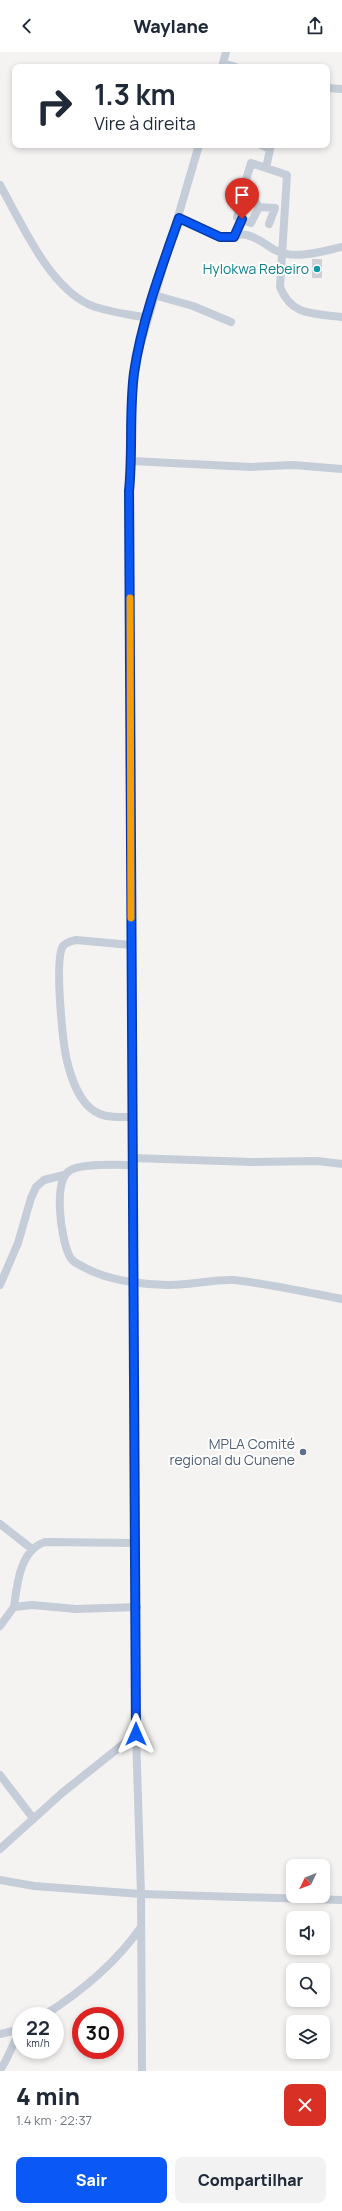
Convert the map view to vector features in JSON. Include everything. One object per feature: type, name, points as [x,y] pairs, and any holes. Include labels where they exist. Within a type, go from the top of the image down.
[{"type":"street","points":[[223,64],[226,52]]},
{"type":"street","points":[[330,88],[342,89]]},
{"type":"street","points":[[142,2071],[141,1894],[136,1734],[137,1607],[132,1161],[129,491],[132,461],[130,426],[134,372],[147,318],[179,218],[199,148]]},
{"type":"street","points":[[266,168],[271,148]]},
{"type":"street","points":[[246,180],[251,163],[287,175],[280,287],[291,306],[301,312],[342,317]]},
{"type":"street","points":[[0,185],[35,246],[60,284],[76,297],[89,304],[147,318]]},
{"type":"street","points":[[244,197],[254,199],[259,207],[251,223],[237,217],[244,197]]},
{"type":"street","points":[[259,207],[275,208],[269,224]]},
{"type":"street","points":[[179,218],[220,237],[234,237],[240,234],[257,239],[282,252],[303,254],[342,247]]},
{"type":"street","points":[[234,237],[242,219]]},
{"type":"street","points":[[154,296],[193,306],[231,322]]},
{"type":"street","points":[[132,461],[251,467],[293,465],[342,468]]},
{"type":"street","points":[[131,945],[76,940],[69,942],[63,946],[61,954],[59,990],[67,1061],[76,1089],[87,1106],[102,1116],[132,1117]]},
{"type":"street","points":[[0,1285],[18,1243],[31,1198],[36,1187],[44,1180],[64,1175],[71,1170],[80,1167],[132,1161],[318,1161],[342,1164]]},
{"type":"street","points":[[64,1175],[60,1189],[61,1217],[67,1249],[72,1260],[93,1272],[134,1282],[179,1285],[215,1280],[234,1280],[342,1299]]},
{"type":"street","points":[[0,1524],[32,1548]]},
{"type":"street","points":[[0,1626],[14,1606],[18,1580],[32,1548],[45,1542],[136,1543]]},
{"type":"street","points":[[14,1606],[32,1605],[76,1609],[137,1607]]},
{"type":"street","points":[[0,1849],[33,1818],[136,1734]]},
{"type":"street","points":[[0,1775],[33,1818]]},
{"type":"street","points":[[0,1880],[34,1886],[141,1894],[342,1900]]},
{"type":"street","points":[[57,2007],[71,1998],[126,1949],[141,1927]]},
{"type":"street","points":[[0,2034],[12,2032]]},
{"type":"street","points":[[0,2070],[9,2058],[12,2049]]},
{"type":"building","name":"Hylokwa Rebeiro","points":[[312,259],[322,259],[322,278],[312,278]]},
{"type":"slow traffic","points":[[130,598],[131,918]]},
{"type":"place","name":"Hylokwa Rebeiro","points":[[317,269]]},
{"type":"place","name":"MPLA Comité regional du Cunene","points":[[303,1452]]},
{"type":"route","points":[[136,1734],[137,1594],[132,1158],[129,491],[132,461],[130,426],[134,372],[142,336],[162,268],[179,218],[201,226],[220,237],[227,238],[234,237],[242,219]]}]
